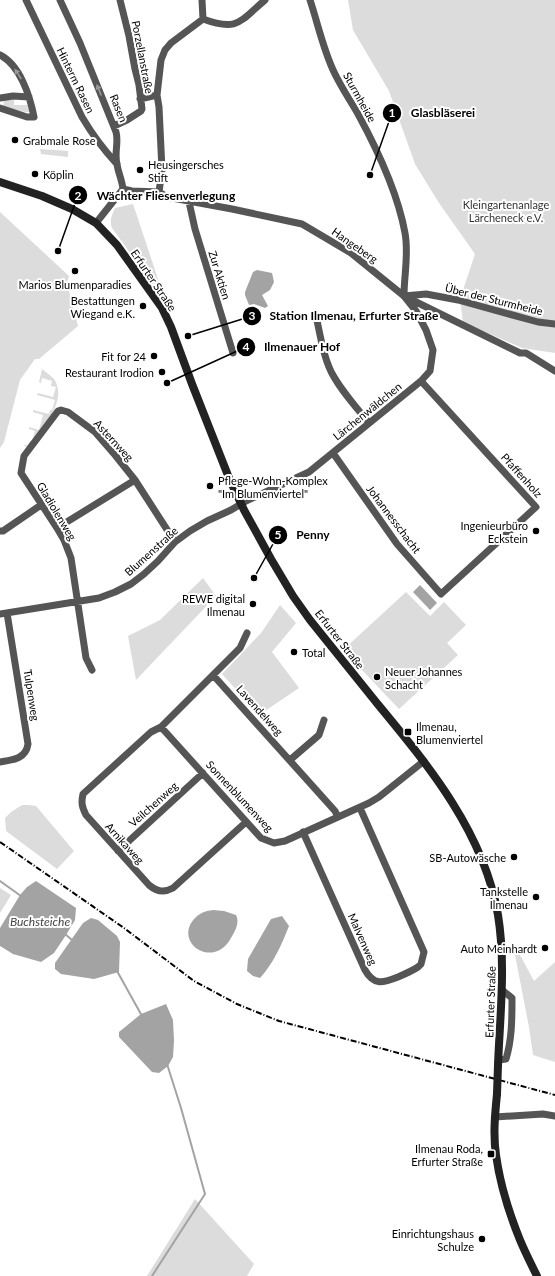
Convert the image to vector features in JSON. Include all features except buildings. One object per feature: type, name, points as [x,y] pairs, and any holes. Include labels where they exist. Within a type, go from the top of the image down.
[{"type":"main road","name":"Erfurter Straße","points":[[0,182],[42,196],[72,209],[96,223],[117,245],[162,308],[171,327],[229,478],[241,504],[271,559],[296,601],[328,643],[424,761],[463,820],[483,859],[498,921],[502,960],[502,990],[495,1118],[496,1155],[503,1186],[516,1229],[537,1276]]},
{"type":"street","name":"Hinterm Rasen","points":[[26,0],[82,117],[103,149],[117,164]]},
{"type":"street","name":"Rasen","points":[[60,0],[80,43],[114,126],[118,139],[116,155],[122,189]]},
{"type":"street","name":"Porzellanstraße","points":[[114,126],[127,120],[142,109],[139,85],[120,0]]},
{"type":"street","points":[[202,0],[203,19]]},
{"type":"street","points":[[203,19],[223,25],[237,24],[265,0]]},
{"type":"street","name":"Sturmheide","points":[[310,0],[321,38],[333,70],[376,149],[399,207],[404,227],[407,250],[404,296]]},
{"type":"street","points":[[159,192],[162,170],[157,95],[161,60],[165,50],[171,43],[203,19]]},
{"type":"street","points":[[0,55],[7,58],[22,79],[34,116],[27,117],[0,108]]},
{"type":"street","points":[[140,99],[157,95]]},
{"type":"street","points":[[0,98],[13,96],[29,97]]},
{"type":"street","points":[[96,223],[122,189]]},
{"type":"street","name":"Hangeberg","points":[[122,189],[132,192],[159,192],[167,197],[189,202],[232,209],[302,224],[351,253],[404,296],[520,353],[526,353],[555,371]]},
{"type":"street","name":"Zur Aktien","points":[[189,202],[195,229],[233,354]]},
{"type":"street","name":"Über der Sturmheide","points":[[404,296],[426,294],[458,300],[538,322],[555,324]]},
{"type":"street","name":"Lärchenwäldchen","points":[[241,504],[309,472],[421,381],[430,371],[433,350],[426,330],[416,311],[404,296]]},
{"type":"street","points":[[316,316],[329,368],[335,379],[369,423]]},
{"type":"street","name":"Pfaffenholz","points":[[421,381],[536,507],[441,594]]},
{"type":"street","name":"Asternweg","points":[[24,456],[55,414],[61,410],[68,412],[95,432],[115,454],[135,480],[176,542]]},
{"type":"street","name":"Johannesschacht","points":[[333,453],[397,544],[441,594]]},
{"type":"street","name":"Gladiolenweg","points":[[24,456],[21,474],[57,528],[64,540],[71,558],[86,658],[92,670]]},
{"type":"street","points":[[57,528],[135,480]]},
{"type":"street","name":"Blumenstraße","points":[[4,614],[99,598],[115,592],[131,584],[144,574],[176,542],[190,531],[241,504]]},
{"type":"street","points":[[0,531],[3,531],[42,505]]},
{"type":"street","name":"Tulpenweg","points":[[0,762],[17,759],[21,757],[28,749],[4,614]]},
{"type":"street","points":[[162,726],[240,648],[247,633]]},
{"type":"street","name":"Lavendelweg","points":[[213,675],[290,760],[338,816]]},
{"type":"street","points":[[290,760],[319,735],[324,720]]},
{"type":"street","name":"Sonnenblumenweg","points":[[162,726],[261,838],[274,843],[285,841],[379,798],[424,761]]},
{"type":"street","name":"Arnikaweg","points":[[162,726],[151,732],[83,794],[81,806],[86,815],[154,889],[161,891],[167,891],[177,885],[246,822]]},
{"type":"street","name":"Veilchenweg","points":[[118,851],[203,773]]},
{"type":"street","name":"Malvenweg","points":[[303,832],[368,976],[384,983],[418,967],[421,964],[424,952],[360,808]]},
{"type":"street","points":[[495,1118],[543,1114],[555,1116]]},
{"type":"green space","name":"Kleingartenanlage Lärcheneck e.V.","points":[[348,0],[555,0],[555,353],[522,348],[463,322],[460,299],[475,254],[439,203],[415,164],[389,91],[353,30]]},
{"type":"green space","points":[[4,99],[14,100],[14,105],[29,105],[31,112],[3,107]]},
{"type":"green space","points":[[40,149],[68,151],[68,157],[41,154]]},
{"type":"green space","points":[[133,204],[160,285],[162,297],[111,225],[112,215],[115,208]]},
{"type":"green space","points":[[0,212],[69,276],[67,283],[78,326],[39,359],[35,359],[20,380],[4,442],[0,448]]},
{"type":"green space","points":[[42,369],[54,379],[58,388],[58,397],[56,406],[51,415],[28,447],[24,446],[28,445],[30,441],[32,441],[35,431],[29,429],[29,427],[39,430],[43,415],[33,412],[33,410],[49,414],[55,400],[37,395],[38,393],[53,397],[56,387],[51,386],[52,381],[42,378],[41,383],[39,382]]},
{"type":"green space","points":[[203,578],[216,596],[136,680],[128,636],[160,620]]},
{"type":"green space","points":[[406,592],[430,616],[444,602],[466,625],[447,643],[458,655],[399,709],[343,650]]},
{"type":"green space","points":[[280,605],[296,623],[272,652],[299,688],[259,715],[222,674],[261,633]]},
{"type":"green space","points":[[22,805],[36,806],[74,851],[57,869],[6,831],[5,818]]},
{"type":"green space","points":[[0,888],[11,895],[0,913]]},
{"type":"green space","points":[[515,955],[520,955],[534,981],[555,962],[555,1062],[533,1055]]},
{"type":"green space","points":[[195,1199],[254,1264],[247,1276],[147,1276]]},
{"type":"water","points":[[257,270],[272,273],[274,282],[270,290],[262,295],[268,306],[265,308],[254,304],[249,305],[245,295],[253,272]]},
{"type":"water","points":[[420,585],[437,603],[430,610],[413,592]]},
{"type":"water","name":"Buchsteiche","points":[[36,881],[76,908],[75,920],[66,935],[54,953],[41,962],[13,954],[0,946],[0,928],[20,895],[27,887]]},
{"type":"water","points":[[213,910],[224,911],[236,915],[237,924],[231,938],[223,948],[214,952],[205,952],[197,949],[191,943],[188,935],[190,926],[198,915]]},
{"type":"water","points":[[282,916],[289,926],[280,947],[260,978],[253,976],[247,971],[248,959],[271,919]]},
{"type":"water","points":[[91,918],[98,920],[117,936],[120,942],[119,972],[94,979],[61,974],[55,969],[55,963],[83,923]]},
{"type":"water","points":[[166,1004],[173,1020],[173,1057],[168,1066],[159,1073],[152,1072],[119,1037],[119,1032],[141,1014]]},
{"type":"waterway","points":[[0,881],[21,896]]},
{"type":"waterway","points":[[65,934],[72,940]]},
{"type":"waterway","points":[[117,971],[142,1016]]},
{"type":"waterway","points":[[152,1276],[205,1194],[167,1064]]},
{"type":"railway","points":[[0,842],[124,928],[194,981],[237,1004],[279,1021],[555,1095]]},
{"type":"place","name":"Grabmale Rose","points":[[15,140]]},
{"type":"place","name":"Heusingersches Stift","points":[[140,170]]},
{"type":"place","name":"Köplin","points":[[35,174]]},
{"type":"place","name":"Glasbläserei","points":[[370,175]]},
{"type":"place","name":"Wächter Fliesenverlegung","points":[[58,251]]},
{"type":"place","name":"Marios Blumenparadies","points":[[75,271]]},
{"type":"place","name":"Bestattungen Wiegand e.K.","points":[[143,306]]},
{"type":"place","name":"Station Ilmenau, Erfurter Straße","points":[[188,336]]},
{"type":"place","name":"Fit for 24","points":[[154,356]]},
{"type":"place","name":"Restaurant Irodion","points":[[162,372]]},
{"type":"place","name":"Ilmenauer Hof","points":[[167,383]]},
{"type":"place","name":"Pflege-Wohn-Komplex \"Im Blumenviertel\"","points":[[210,486]]},
{"type":"place","name":"Ingenieurbüro Eckstein","points":[[536,531]]},
{"type":"place","name":"Penny","points":[[254,578]]},
{"type":"place","name":"REWE digital Ilmenau","points":[[253,604]]},
{"type":"place","name":"Total","points":[[294,652]]},
{"type":"place","name":"Neuer Johannes Schacht","points":[[377,677]]},
{"type":"place","name":"Ilmenau, Blumenviertel","points":[[408,732]]},
{"type":"place","name":"SB-Autowäsche","points":[[514,857]]},
{"type":"place","name":"Tankstelle Ilmenau","points":[[536,897]]},
{"type":"place","name":"Auto Meinhardt","points":[[545,948]]},
{"type":"place","name":"Ilmenau Roda, Erfurter Straße","points":[[491,1154]]},
{"type":"place","name":"Einrichtungshaus Schulze","points":[[482,1239]]}]
